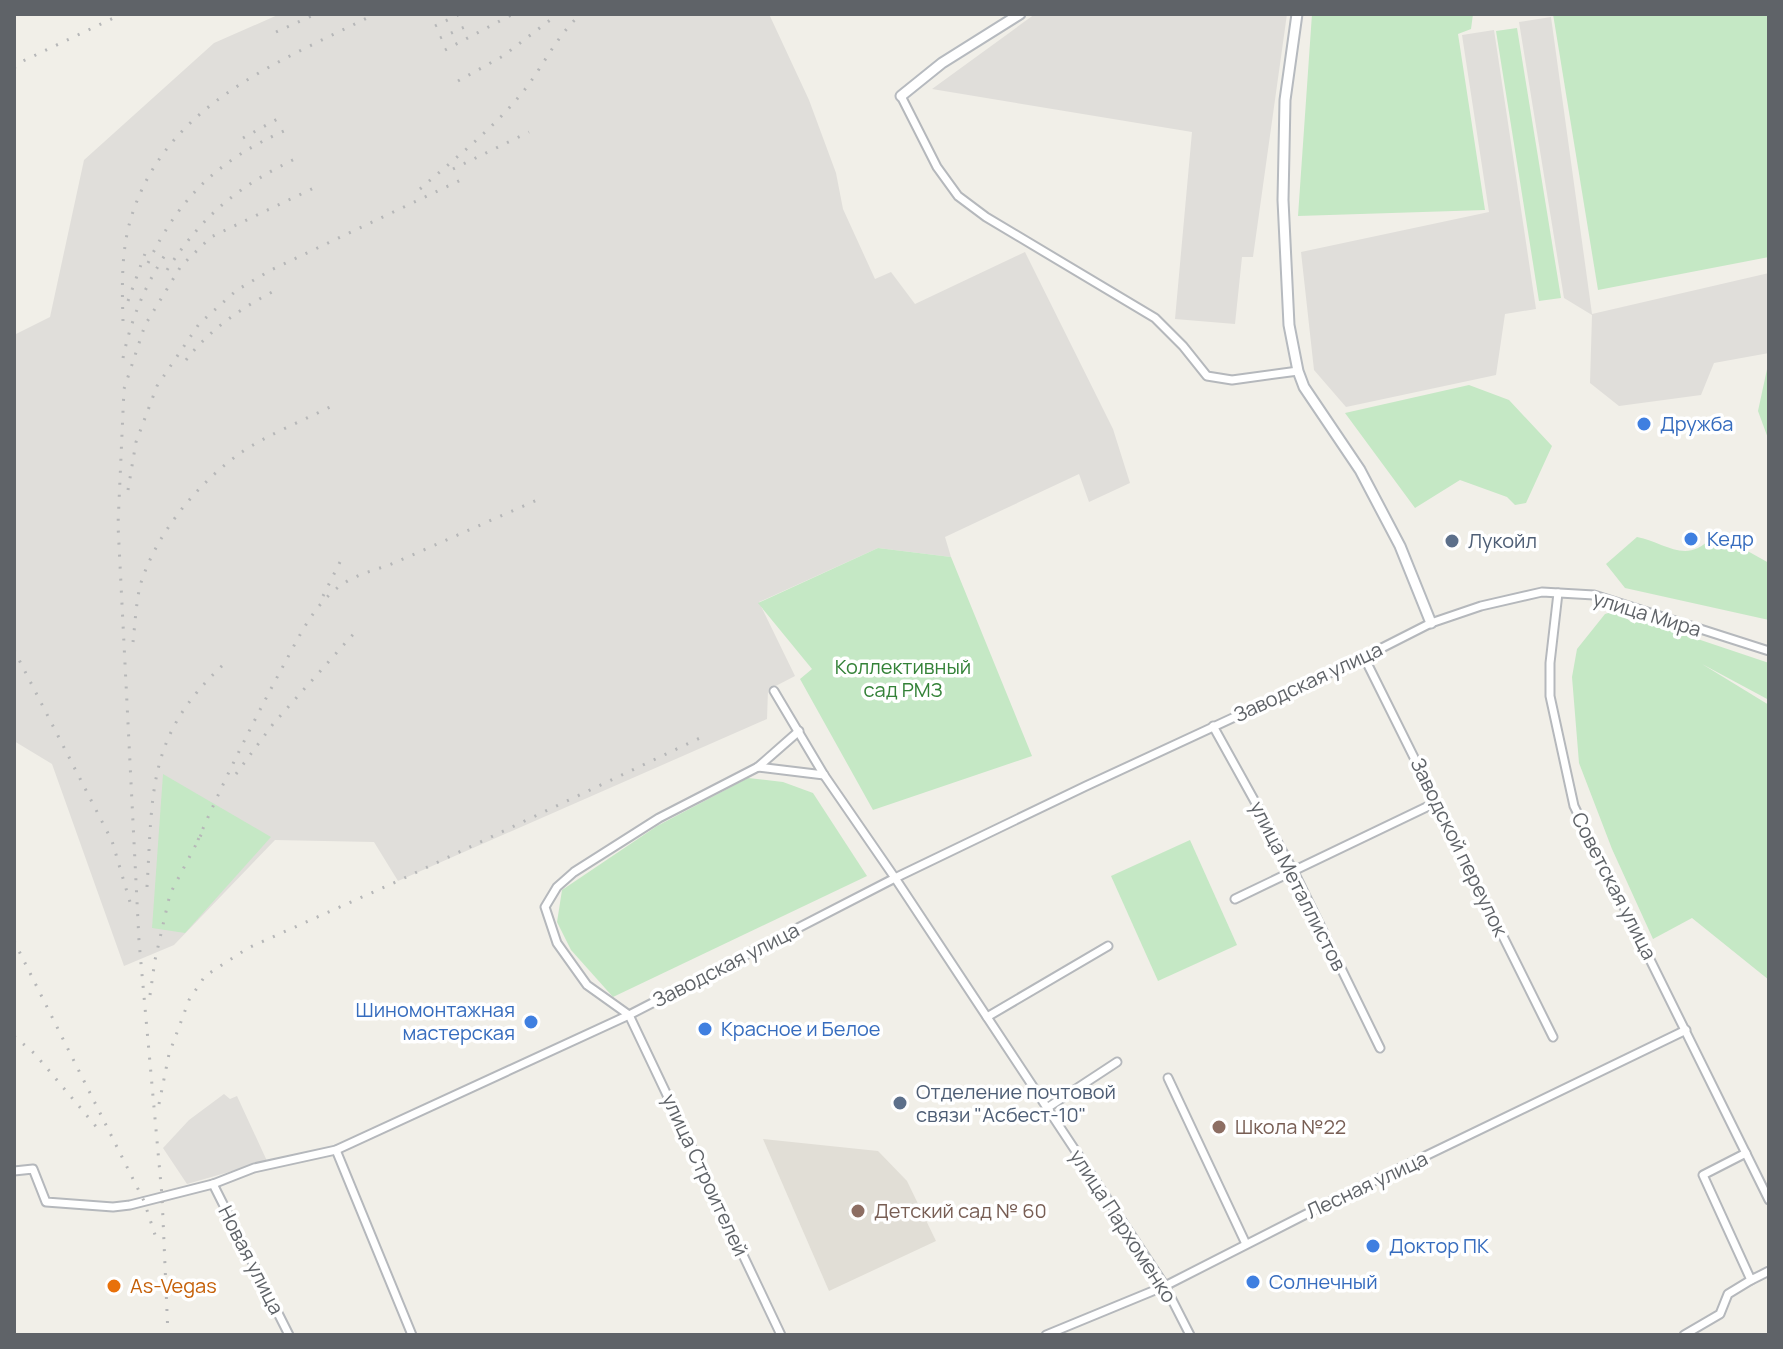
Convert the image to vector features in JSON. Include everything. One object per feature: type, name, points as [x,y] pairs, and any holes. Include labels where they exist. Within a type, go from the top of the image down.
[{"type":"street","points":[[1020,14],[942,63],[901,96],[937,167],[958,196],[986,217],[1155,318],[1207,376],[1232,380],[1298,371]]},
{"type":"street","points":[[1297,14],[1285,100],[1283,200],[1289,325],[1298,371],[1304,387],[1367,482],[1400,546],[1431,623]]},
{"type":"street","name":"улица Мира","points":[[1431,623],[1507,599],[1542,592],[1594,595],[1769,651]]},
{"type":"street","name":"Советская улица","points":[[1558,593],[1550,663],[1550,696],[1574,806],[1769,1200]]},
{"type":"street","name":"Заводская улица","points":[[14,1171],[33,1169],[46,1202],[130,1205],[213,1184],[254,1168],[336,1150],[629,1015],[895,878],[1431,623]]},
{"type":"street","name":"Заводской переулок","points":[[1364,657],[1553,1037]]},
{"type":"street","name":"улица Пархоменко","points":[[774,691],[824,775],[1165,1286],[1190,1335]]},
{"type":"street","name":"улица Металлистов","points":[[1213,726],[1294,872],[1380,1048]]},
{"type":"street","points":[[629,1015],[587,985],[557,943],[545,907],[557,887],[574,872],[659,818],[758,767],[799,731]]},
{"type":"street","points":[[758,767],[824,775]]},
{"type":"street","points":[[1235,899],[1437,802]]},
{"type":"street","points":[[987,1017],[1108,946]]},
{"type":"street","name":"улица Строителей","points":[[629,1015],[781,1335]]},
{"type":"street","name":"Лесная улица","points":[[1046,1335],[1165,1286],[1686,1030]]},
{"type":"street","points":[[1047,1108],[1117,1062]]},
{"type":"street","points":[[1168,1078],[1246,1244]]},
{"type":"street","points":[[336,1150],[412,1335]]},
{"type":"street","points":[[1746,1153],[1703,1175],[1751,1280]]},
{"type":"street","name":"Новая улица","points":[[213,1184],[289,1335]]},
{"type":"street","points":[[1684,1335],[1720,1314],[1728,1294],[1769,1271]]},
{"type":"shaded area","points":[[280,14],[769,14],[809,100],[836,173],[843,209],[875,279],[891,272],[915,304],[1025,252],[1113,429],[1130,483],[1089,502],[1079,474],[945,537],[951,557],[878,548],[759,602],[795,676],[768,690],[767,719],[398,881],[374,842],[275,840],[174,945],[124,966],[52,764],[14,741],[14,335],[50,317],[84,160],[214,43]]},
{"type":"shaded area","points":[[1035,14],[1287,14],[1253,257],[1242,257],[1235,324],[1175,319],[1192,132],[932,89]]},
{"type":"shaded area","points":[[1551,17],[1592,314],[1769,273],[1769,353],[1714,363],[1701,395],[1619,406],[1590,383],[1592,315],[1564,298],[1519,22]]},
{"type":"shaded area","points":[[1494,30],[1536,309],[1505,314],[1496,375],[1346,407],[1314,370],[1301,252],[1489,212],[1462,35]]},
{"type":"shaded area","points":[[224,1094],[230,1099],[237,1096],[267,1161],[187,1184],[163,1148],[189,1120]]},
{"type":"shaded area","name":"Детский сад № 60","points":[[763,1139],[878,1151],[907,1181],[936,1241],[829,1291]]},
{"type":"green space","points":[[1312,14],[1473,14],[1471,29],[1458,34],[1485,210],[1298,216]]},
{"type":"green space","points":[[1553,14],[1769,14],[1769,257],[1598,290]]},
{"type":"green space","points":[[1517,28],[1561,298],[1539,301],[1496,31]]},
{"type":"green space","points":[[1769,360],[1769,441],[1758,411]]},
{"type":"green space","points":[[1469,385],[1509,400],[1552,446],[1526,503],[1515,505],[1507,497],[1460,480],[1415,508],[1345,413]]},
{"type":"green space","points":[[1637,537],[1684,551],[1702,546],[1711,538],[1726,539],[1769,563],[1769,620],[1625,588],[1606,564]]},
{"type":"green space","name":"Коллективный сад РМЗ","points":[[878,548],[951,557],[1032,756],[873,810],[800,679],[812,669],[758,603]]},
{"type":"green space","points":[[1615,611],[1635,624],[1635,618],[1769,663],[1769,700],[1702,664],[1769,705],[1769,980],[1692,918],[1653,939],[1612,849],[1579,763],[1572,677],[1577,649],[1605,614]]},
{"type":"green space","points":[[163,774],[271,837],[185,933],[152,928]]},
{"type":"green space","points":[[748,778],[783,782],[813,793],[867,876],[613,997],[571,950],[557,922],[562,890],[657,826]]},
{"type":"green space","points":[[1190,840],[1237,945],[1158,981],[1111,876]]},
{"type":"railway","points":[[14,68],[122,14]]},
{"type":"railway","points":[[276,32],[316,14]]},
{"type":"railway","points":[[123,321],[124,256],[131,218],[148,178],[170,144],[198,116],[230,91],[301,50],[375,14]]},
{"type":"railway","points":[[435,26],[460,14]]},
{"type":"railway","points":[[445,50],[513,14]]},
{"type":"railway","points":[[458,81],[503,56],[558,14]]},
{"type":"railway","points":[[420,189],[506,111],[526,89],[571,23],[581,14]]},
{"type":"railway","points":[[440,38],[469,25]]},
{"type":"railway","points":[[243,138],[281,117]]},
{"type":"railway","points":[[148,263],[174,218],[204,183],[241,154],[286,130]]},
{"type":"railway","points":[[453,169],[529,132]]},
{"type":"railway","points":[[167,270],[195,232],[225,202],[260,178],[301,156]]},
{"type":"railway","points":[[128,490],[136,442],[157,386],[199,324],[237,290],[271,270],[465,178]]},
{"type":"railway","points":[[168,1335],[162,1196],[139,941],[118,525],[124,389],[145,325],[181,266],[211,237],[318,186]]},
{"type":"railway","points":[[128,301],[147,248]]},
{"type":"railway","points":[[123,358],[140,303],[167,252]]},
{"type":"railway","points":[[186,360],[229,319],[280,288]]},
{"type":"railway","points":[[133,642],[140,586],[156,548],[179,512],[223,466],[249,447],[338,403]]},
{"type":"railway","points":[[198,840],[293,647],[313,614],[330,594],[353,578],[542,498]]},
{"type":"railway","points":[[323,596],[343,556]]},
{"type":"railway","points":[[236,774],[273,724],[357,630]]},
{"type":"railway","points":[[14,650],[112,841],[130,902]]},
{"type":"railway","points":[[147,887],[154,793],[167,740],[180,715],[224,664]]},
{"type":"railway","points":[[159,1104],[169,1054],[189,1000],[205,976],[248,948],[398,881],[702,737]]},
{"type":"railway","points":[[150,995],[170,894],[202,833]]},
{"type":"railway","points":[[14,941],[144,1201],[158,1244]]},
{"type":"railway","points":[[14,1036],[35,1054],[99,1130]]},
{"type":"place","name":"Дружба","points":[[1644,424]]},
{"type":"place","name":"Кедр","points":[[1691,539]]},
{"type":"place","name":"Лукойл","points":[[1452,541]]},
{"type":"place","name":"Шиномонтажная мастерская","points":[[531,1022]]},
{"type":"place","name":"Красное и Белое","points":[[705,1029]]},
{"type":"place","name":"Отделение почтовой связи \"Асбест-10\"","points":[[900,1103]]},
{"type":"place","name":"Школа №22","points":[[1219,1127]]},
{"type":"place","name":"Детский сад № 60","points":[[858,1211]]},
{"type":"place","name":"Доктор ПК","points":[[1373,1246]]},
{"type":"place","name":"Солнечный","points":[[1253,1282]]},
{"type":"place","name":"As-Vegas","points":[[114,1286]]}]
